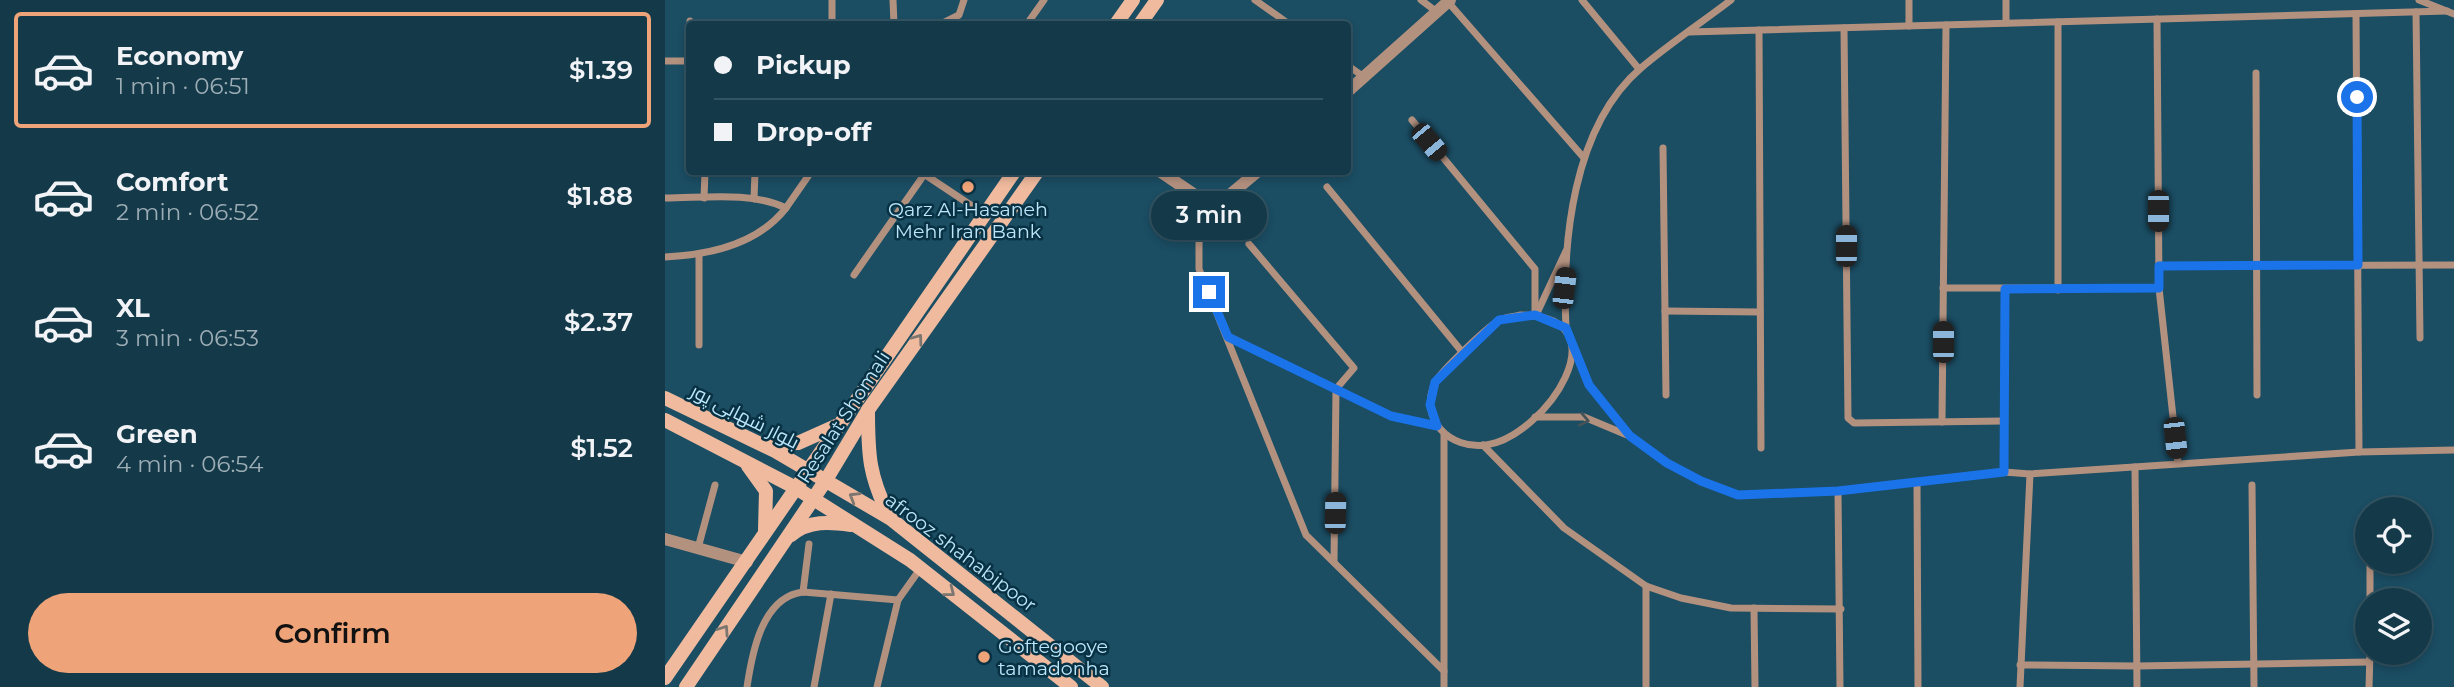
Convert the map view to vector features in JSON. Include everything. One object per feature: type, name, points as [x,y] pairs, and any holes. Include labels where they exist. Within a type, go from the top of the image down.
[{"type":"main road","points":[[1118,21],[1133,0]]},
{"type":"main road","points":[[1142,21],[1157,0]]},
{"type":"main road","name":"Resalat Shomali","points":[[665,678],[1012,175]]},
{"type":"main road","name":"Resalat Shomali","points":[[686,687],[825,480],[868,410],[1035,175]]},
{"type":"main road","points":[[985,215],[1000,225]]},
{"type":"main road","name":"بلوار شهابی پور","points":[[665,398],[825,480]]},
{"type":"main road","points":[[868,410],[870,466],[874,487],[891,519]]},
{"type":"main road","name":"بلوار شهابی پور","points":[[665,420],[740,457],[813,498]]},
{"type":"main road","points":[[757,443],[798,443],[840,424]]},
{"type":"main road","points":[[740,457],[753,470],[766,491],[765,534]]},
{"type":"main road","name":"afrooz shahabipoor","points":[[825,480],[891,519],[1102,687]]},
{"type":"main road","name":"afrooz shahabipoor","points":[[813,498],[921,568],[1071,687]]},
{"type":"main road","points":[[785,540],[811,524],[824,522],[856,526]]},
{"type":"street","points":[[832,0],[832,21]]},
{"type":"street","points":[[893,0],[894,21]]},
{"type":"street","points":[[947,21],[958,15],[964,0]]},
{"type":"street","points":[[1029,21],[1044,0]]},
{"type":"street","points":[[1255,0],[1285,21]]},
{"type":"street","points":[[1421,0],[1437,12]]},
{"type":"street","points":[[1582,0],[1640,69]]},
{"type":"street","points":[[1712,0],[1719,9]]},
{"type":"street","points":[[1630,436],[1589,385],[1566,328],[1564,288],[1579,170],[1616,96],[1640,69],[1731,0]]},
{"type":"street","points":[[1909,0],[1909,26]]},
{"type":"street","points":[[2006,0],[2006,23]]},
{"type":"street","points":[[2419,0],[2451,12]]},
{"type":"street","points":[[1351,88],[1449,1],[1584,158]]},
{"type":"street","points":[[2416,12],[2420,338]]},
{"type":"street","points":[[1689,32],[2451,12]]},
{"type":"street","points":[[2356,14],[2359,452]]},
{"type":"street","points":[[2157,19],[2159,288],[2178,463]]},
{"type":"street","points":[[2058,22],[2058,290]]},
{"type":"street","points":[[1942,422],[1946,25]]},
{"type":"street","points":[[1844,28],[1848,418],[1854,423],[2004,422]]},
{"type":"street","points":[[1759,30],[1761,448]]},
{"type":"street","points":[[665,61],[686,61]]},
{"type":"street","points":[[1351,68],[1364,77]]},
{"type":"street","points":[[2256,73],[2257,395]]},
{"type":"street","points":[[1412,120],[1535,269],[1535,315]]},
{"type":"street","points":[[1663,148],[1666,395]]},
{"type":"street","points":[[704,198],[705,175]]},
{"type":"street","points":[[754,199],[755,175]]},
{"type":"street","points":[[665,257],[699,255],[754,236],[776,220],[809,175]]},
{"type":"street","points":[[854,275],[924,175]]},
{"type":"street","points":[[928,175],[985,215]]},
{"type":"street","points":[[1165,175],[1214,208]]},
{"type":"street","points":[[1253,175],[1214,208],[1199,242],[1199,269],[1306,535],[1444,671]]},
{"type":"street","points":[[1327,187],[1463,353]]},
{"type":"street","points":[[665,198],[754,199],[786,208]]},
{"type":"street","points":[[1249,244],[1354,369],[1336,389],[1334,562]]},
{"type":"street","points":[[1535,315],[1569,244]]},
{"type":"street","points":[[699,255],[699,345]]},
{"type":"street","points":[[2159,266],[2454,265]]},
{"type":"street","points":[[1943,288],[2159,288]]},
{"type":"street","points":[[2004,472],[2005,289]]},
{"type":"street","points":[[1665,311],[1760,312]]},
{"type":"street","points":[[1566,328],[1535,315],[1499,320],[1435,382],[1430,405],[1437,426],[1444,435],[1466,444],[1483,446],[1499,442],[1535,417],[1562,388],[1571,366],[1571,341]]},
{"type":"street","points":[[1228,337],[1391,416],[1437,426]]},
{"type":"street","points":[[1535,417],[1584,417],[1630,436],[1667,463],[1701,481],[1738,495],[1838,491],[2004,472],[2030,474],[2359,452],[2454,450]]},
{"type":"street","points":[[1444,435],[1444,687]]},
{"type":"street","points":[[1483,446],[1564,528],[1646,586],[1681,598],[1731,608],[1841,609]]},
{"type":"street","points":[[2135,467],[2137,687]]},
{"type":"street","points":[[2020,687],[2030,474]]},
{"type":"street","points":[[1917,482],[1918,687]]},
{"type":"street","points":[[698,548],[715,485]]},
{"type":"street","points":[[2252,485],[2254,687]]},
{"type":"street","points":[[1838,491],[1840,687]]},
{"type":"street","points":[[665,540],[747,562]]},
{"type":"street","points":[[803,592],[809,544]]},
{"type":"street","points":[[877,687],[898,600],[921,568]]},
{"type":"street","points":[[1646,586],[1646,687]]},
{"type":"street","points":[[747,687],[754,649],[766,622],[781,599],[803,592],[898,600]]},
{"type":"street","points":[[814,687],[831,594]]},
{"type":"street","points":[[1755,608],[1755,687]]},
{"type":"street","points":[[2020,665],[2355,662]]},
{"type":"street","points":[[2369,665],[2369,687]]},
{"type":"place","name":"Qarz Al-Hasaneh Mehr Iran Bank","points":[[968,187]]},
{"type":"place","name":"Goftegooye tamadonha","points":[[984,657]]},
{"type":"route","points":[[1209,292],[1228,337],[1391,416],[1437,426],[1430,405],[1435,382],[1480,336],[1499,320],[1520,315],[1546,318],[1566,328],[1589,385],[1602,405],[1630,436],[1667,463],[1701,481],[1738,495],[1838,491],[2004,472],[2005,289],[2159,288],[2159,266],[2358,265],[2357,97]]}]
